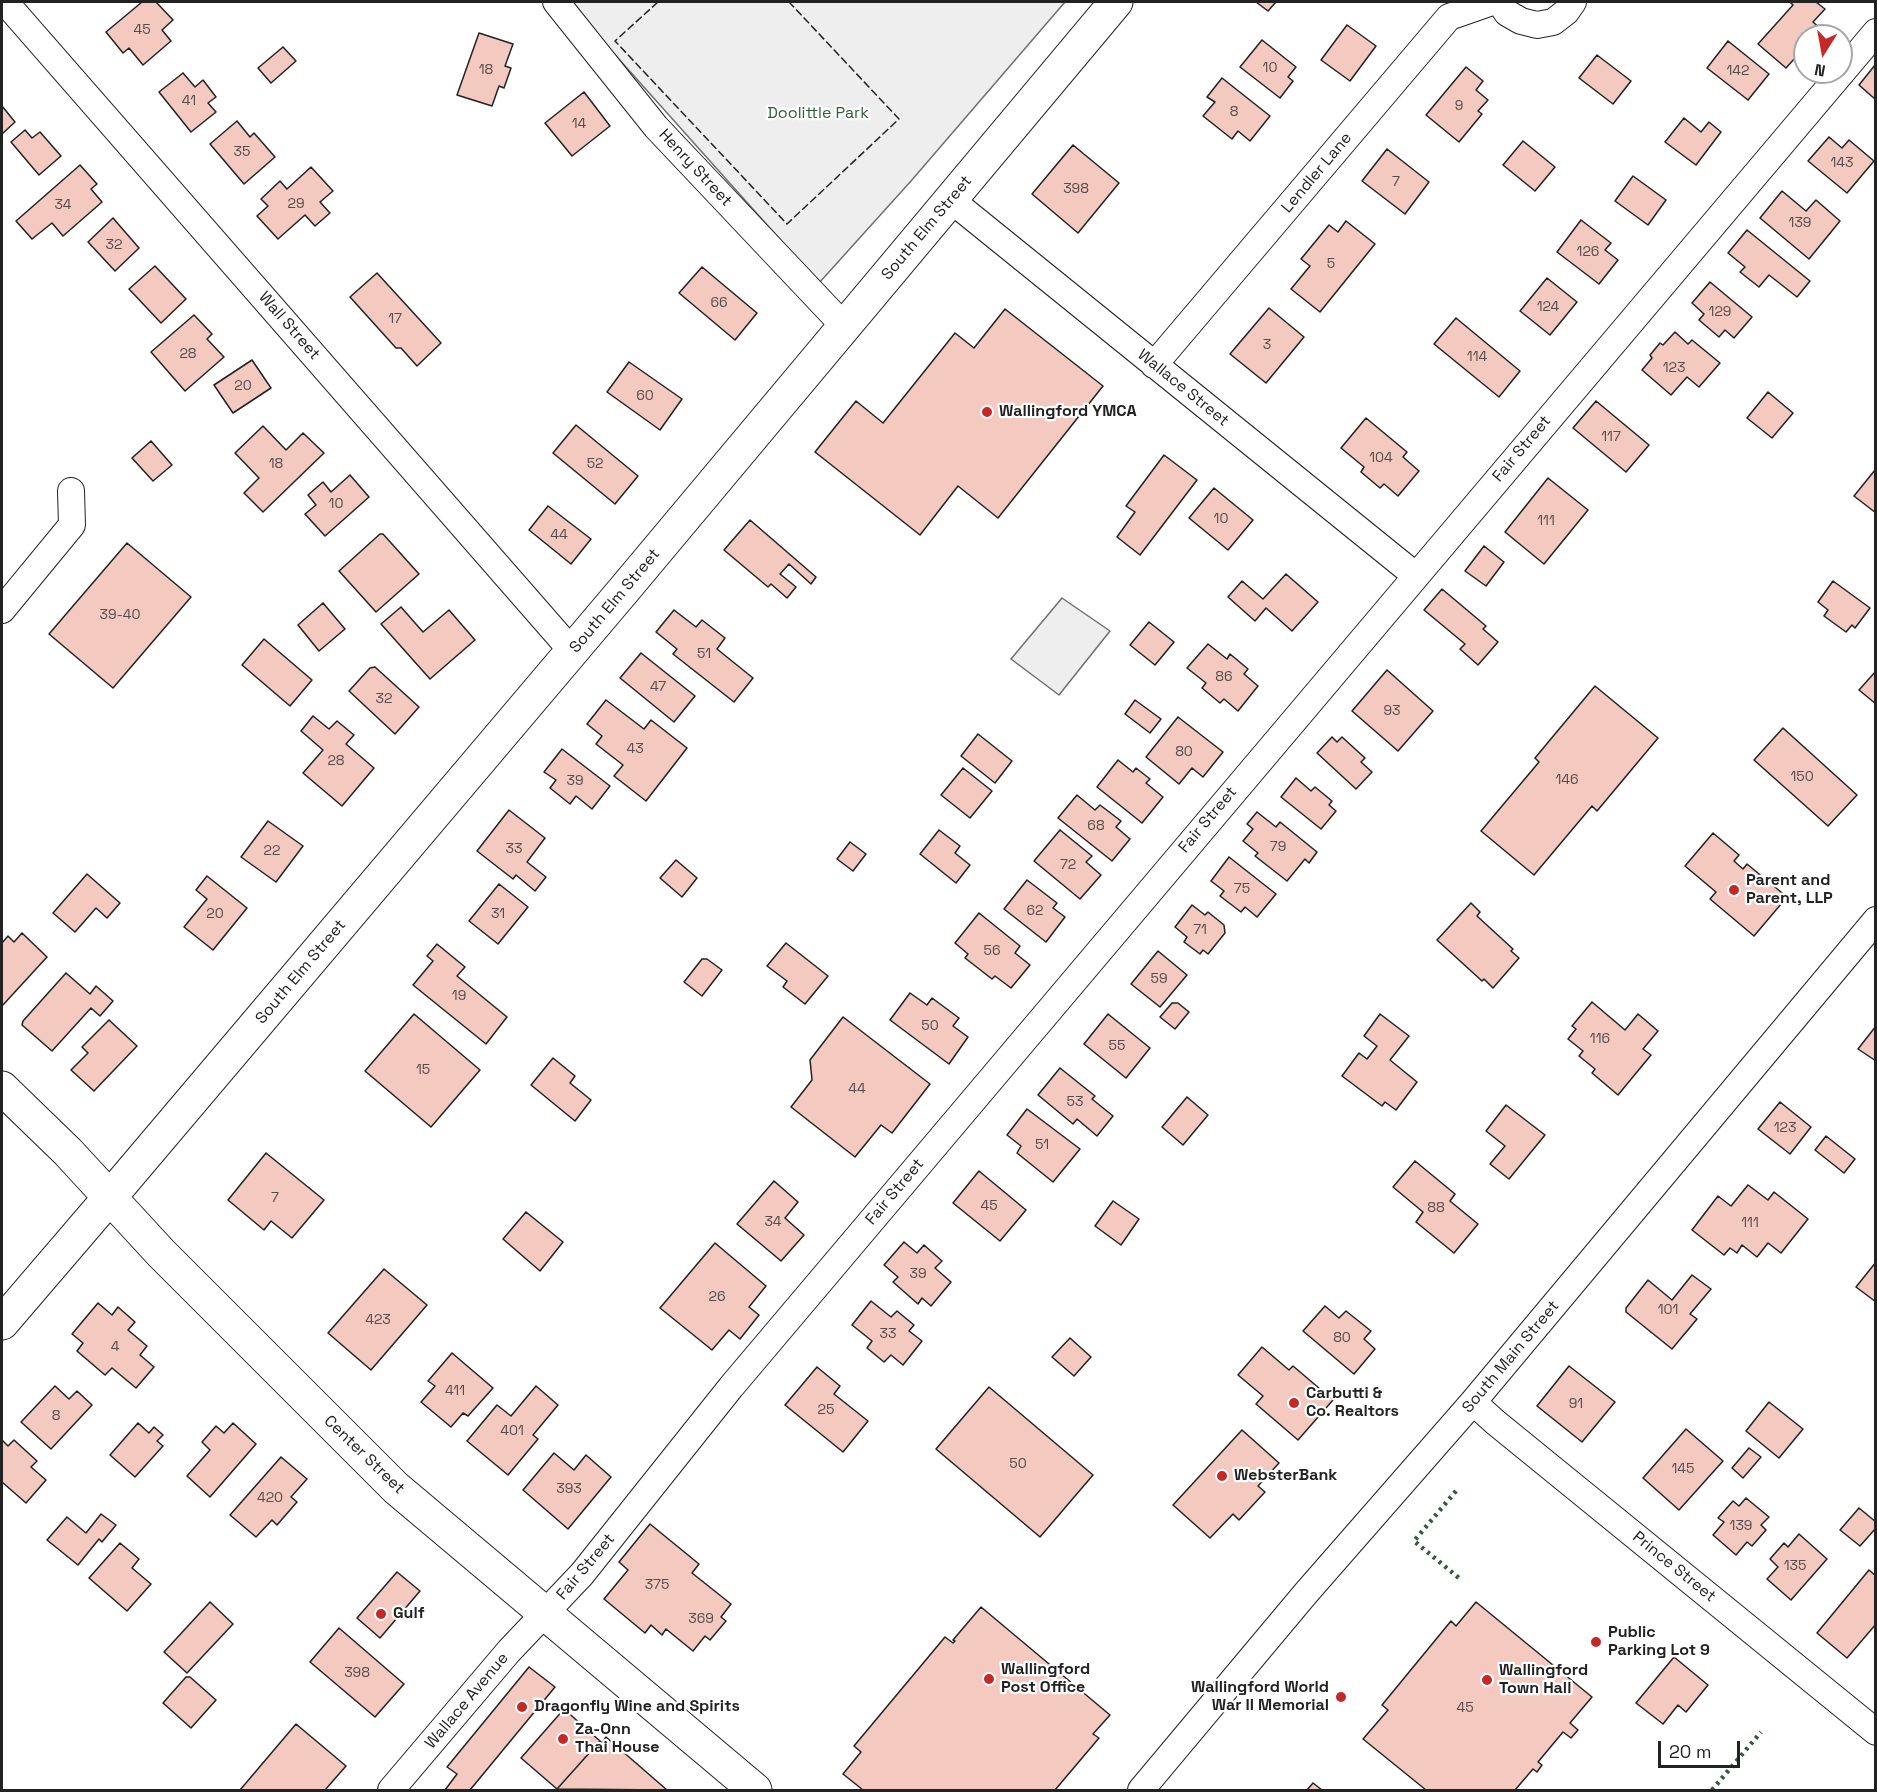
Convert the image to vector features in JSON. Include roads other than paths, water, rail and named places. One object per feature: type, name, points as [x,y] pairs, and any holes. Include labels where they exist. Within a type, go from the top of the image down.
[{"type":"main road","name":"South Elm Street","points":[[2,1323],[572,651],[1116,2]]},
{"type":"main road","name":"Center Street","points":[[2,1088],[68,1152],[161,1253],[405,1495],[755,1791]]},
{"type":"street","name":"Wall Street","points":[[5,2],[572,651]]},
{"type":"street","name":"Henry Street","points":[[556,2],[656,128],[844,326]]},
{"type":"street","name":"Lendler Lane","points":[[1154,365],[1449,17],[1492,2]]},
{"type":"street","points":[[1500,2],[1507,13],[1521,21],[1537,25],[1553,21],[1566,12],[1573,2]]},
{"type":"street","name":"Fair Street","points":[[546,1613],[582,1575],[731,1387],[1875,32]]},
{"type":"street","name":"Wallace Street","points":[[951,200],[1415,575]]},
{"type":"street","points":[[2,610],[72,525],[71,491]]},
{"type":"street","name":"South Main Street","points":[[1141,1791],[1306,1593],[1473,1402],[1875,920]]},
{"type":"street","name":"Prince Street","points":[[1473,1402],[1875,1732]]},
{"type":"street","name":"Wallace Avenue","points":[[391,1791],[509,1651],[546,1613]]},
{"type":"place","name":"Wallingford YMCA","points":[[987,412]]},
{"type":"place","name":"Parent and Parent, LLP","points":[[1734,890]]},
{"type":"place","name":"Carbutti & Co. Realtors","points":[[1294,1403]]},
{"type":"place","name":"WebsterBank","points":[[1222,1476]]},
{"type":"place","name":"Gulf","points":[[381,1614]]},
{"type":"place","name":"Public Parking Lot 9","points":[[1596,1642]]},
{"type":"place","name":"Wallingford Post Office","points":[[989,1679]]},
{"type":"place","name":"Wallingford Town Hall","points":[[1487,1680]]},
{"type":"place","name":"Wallingford World War II Memorial","points":[[1341,1697]]},
{"type":"place","name":"Dragonfly Wine and Spirits","points":[[522,1707]]},
{"type":"place","name":"Za-Onn Thai House","points":[[563,1739]]},
{"type":"park label","name":"Doolittle Park","points":[[818,114]]}]
